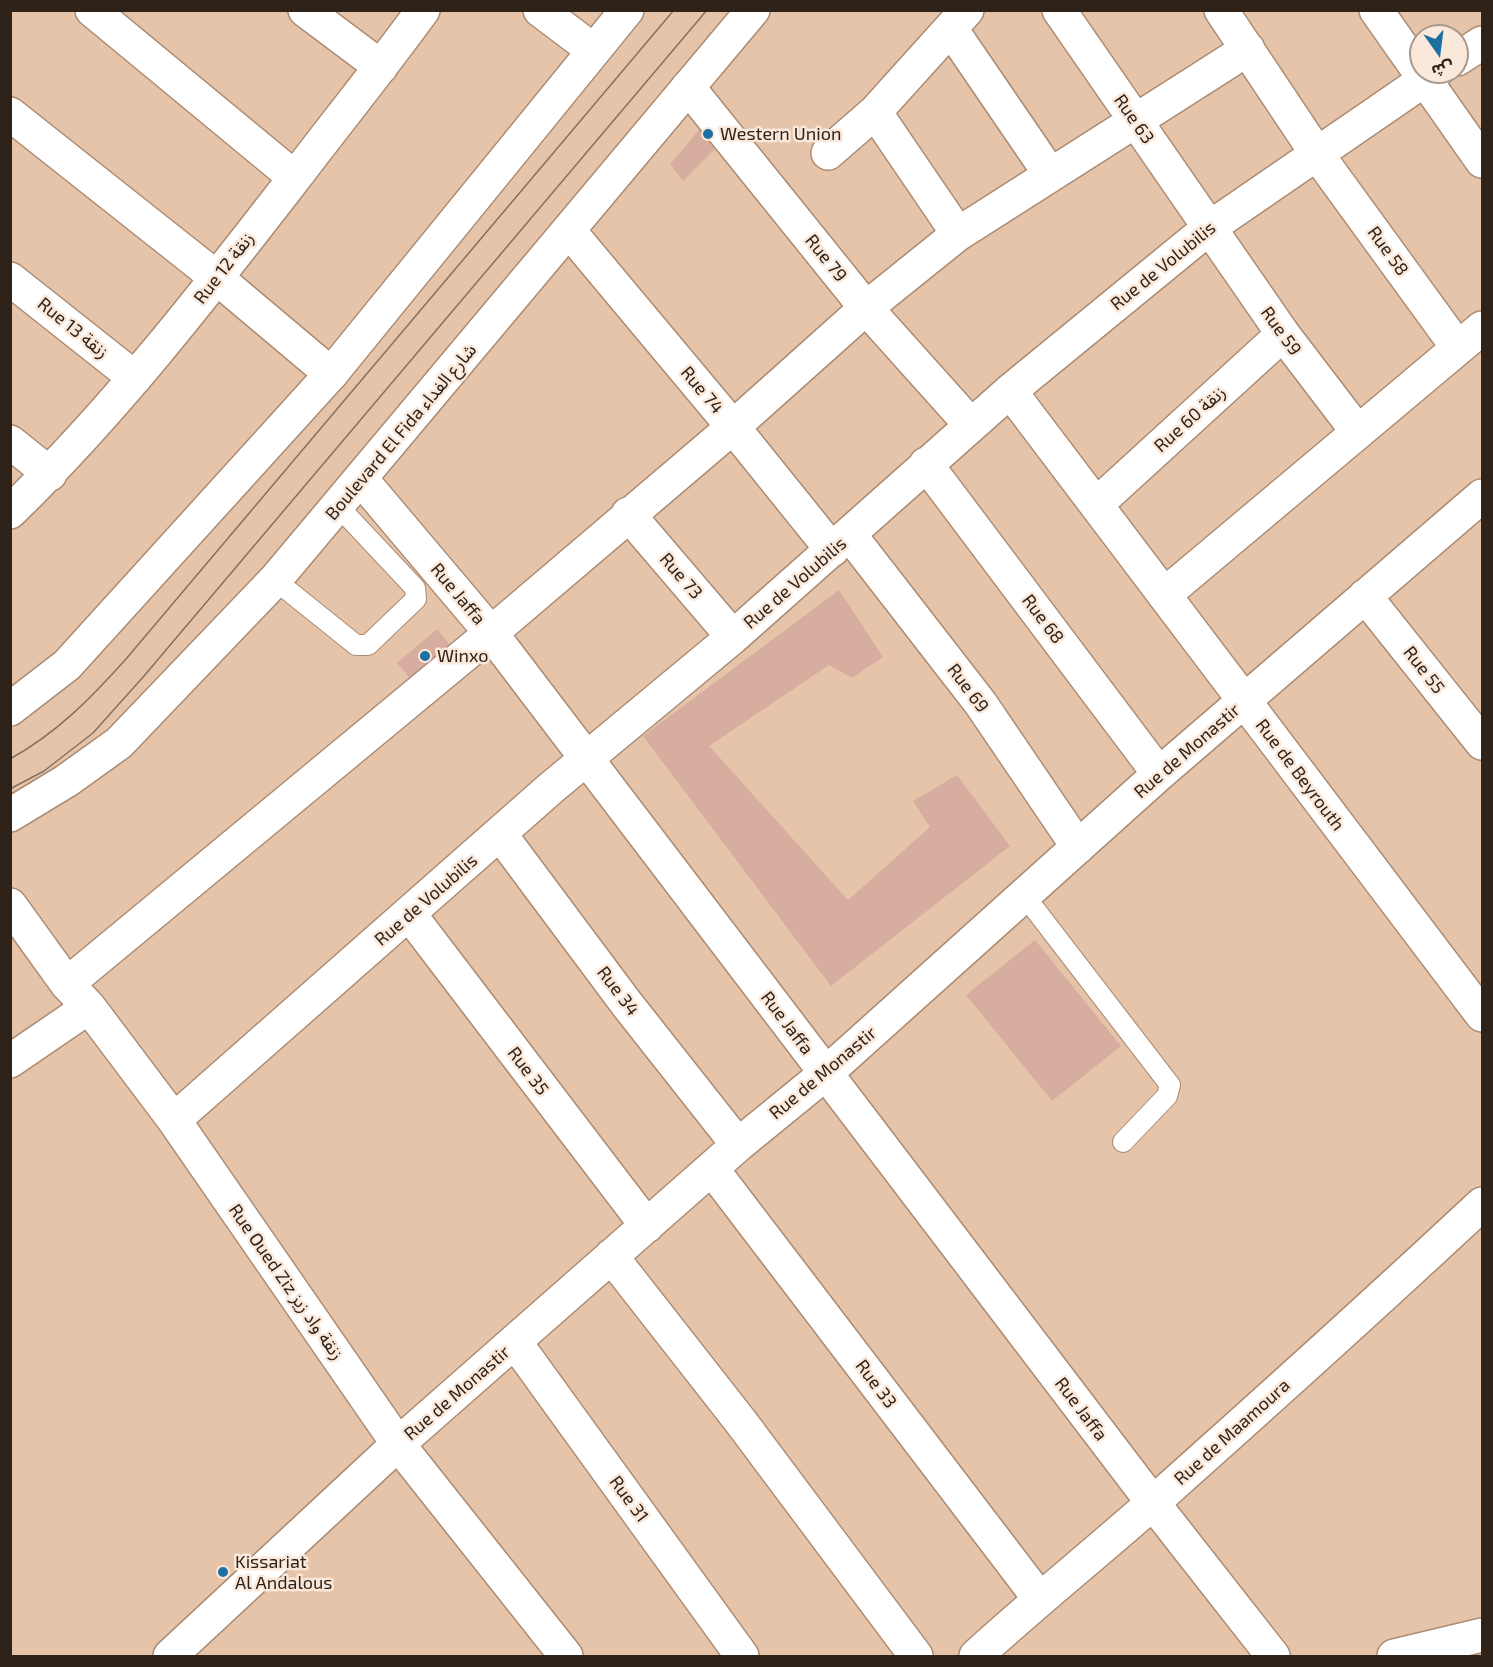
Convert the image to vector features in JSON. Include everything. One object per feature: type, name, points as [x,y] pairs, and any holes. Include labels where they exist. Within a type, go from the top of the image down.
[{"type":"street","points":[[92,10],[294,177]]},
{"type":"street","points":[[305,10],[381,67]]},
{"type":"street","name":"Rue 12 زنقة","points":[[10,512],[50,474],[135,378],[217,278],[423,10]]},
{"type":"street","points":[[540,10],[593,50]]},
{"type":"street","points":[[10,709],[67,665],[331,374],[627,10]]},
{"type":"street","name":"Boulevard El Fida شارع الفداء","points":[[10,815],[66,782],[119,743],[275,580],[570,232],[753,10]]},
{"type":"street","name":"Rue 63","points":[[1059,10],[1209,228]]},
{"type":"street","name":"Rue 58","points":[[1221,10],[1317,154],[1470,338]]},
{"type":"street","points":[[1376,10],[1409,50]]},
{"type":"street","points":[[828,153],[876,112],[959,20],[1050,174]]},
{"type":"street","points":[[1469,52],[1482,44]]},
{"type":"street","points":[[67,984],[491,633],[628,514],[733,427],[866,308],[958,234],[1248,49]]},
{"type":"street","name":"Rue de Volubilis","points":[[174,1120],[500,834],[734,637],[970,424],[1209,228],[1418,84]]},
{"type":"street","points":[[1435,84],[1482,161]]},
{"type":"street","name":"Rue 79","points":[[688,87],[866,308],[970,424]]},
{"type":"street","points":[[876,112],[958,234]]},
{"type":"street","points":[[10,114],[217,278],[331,374]]},
{"type":"street","name":"Rue 59","points":[[1209,228],[1283,334],[1357,431]]},
{"type":"street","name":"Rue 74","points":[[570,232],[733,427],[841,542]]},
{"type":"street","name":"Rue 13 زنقة","points":[[10,279],[135,378]]},
{"type":"street","name":"Rue 60 زنقة","points":[[1098,503],[1283,334]]},
{"type":"street","points":[[1164,595],[1470,338]]},
{"type":"street","name":"Rue de Beyrouth","points":[[1010,391],[1098,503],[1243,702],[1482,1015]]},
{"type":"street","points":[[10,442],[50,474]]},
{"type":"street","name":"Rue 68","points":[[926,464],[1159,774]]},
{"type":"street","name":"Rue Jaffa","points":[[361,479],[491,633],[825,1074],[1273,1656]]},
{"type":"street","name":"Rue de Monastir","points":[[170,1656],[398,1444],[738,1145],[825,1074],[1159,774],[1482,496]]},
{"type":"street","name":"Rue 73","points":[[628,514],[734,637]]},
{"type":"street","name":"Rue 69","points":[[841,542],[981,704],[1078,847]]},
{"type":"street","name":"Rue 55","points":[[1365,596],[1482,743]]},
{"type":"street","name":"Rue 34","points":[[500,834],[626,1003],[738,1145]]},
{"type":"street","name":"Rue Oued Ziz زنقة واد زيز","points":[[10,905],[67,984],[89,1007],[174,1120],[398,1444],[566,1656]]},
{"type":"street","name":"Rue 35","points":[[410,915],[647,1226]]},
{"type":"street","points":[[10,1061],[89,1007]]},
{"type":"street","name":"Rue 33","points":[[712,1169],[1039,1598]]},
{"type":"street","name":"Rue de Maamoura","points":[[976,1656],[1039,1598],[1153,1503],[1375,1304],[1482,1204]]},
{"type":"street","points":[[611,1256],[741,1422],[916,1656]]},
{"type":"street","name":"Rue 31","points":[[515,1342],[742,1656]]},
{"type":"street","points":[[1394,1656],[1482,1635]]},
{"type":"lane","points":[[275,580],[356,645],[368,645],[416,599],[415,588],[338,506]]},
{"type":"lane","points":[[1024,896],[1170,1084],[1167,1096],[1123,1142]]},
{"type":"building","points":[[706,122],[721,143],[683,181],[670,164]]},
{"type":"building","points":[[839,590],[883,657],[852,678],[829,665],[709,746],[848,900],[930,827],[913,801],[957,775],[1010,846],[831,986],[643,736]]},
{"type":"building","points":[[437,629],[452,648],[413,682],[397,663]]},
{"type":"building","points":[[1035,940],[1121,1046],[1052,1101],[966,995]]},
{"type":"tram line","points":[[10,759],[43,738],[72,714],[126,659],[674,10]]},
{"type":"tram line","points":[[10,789],[44,771],[93,733],[144,676],[707,10]]},
{"type":"place","name":"Western Union","points":[[708,134]]},
{"type":"place","name":"Winxo","points":[[425,656]]},
{"type":"place","name":"Kissariat Al Andalous","points":[[223,1572]]}]
